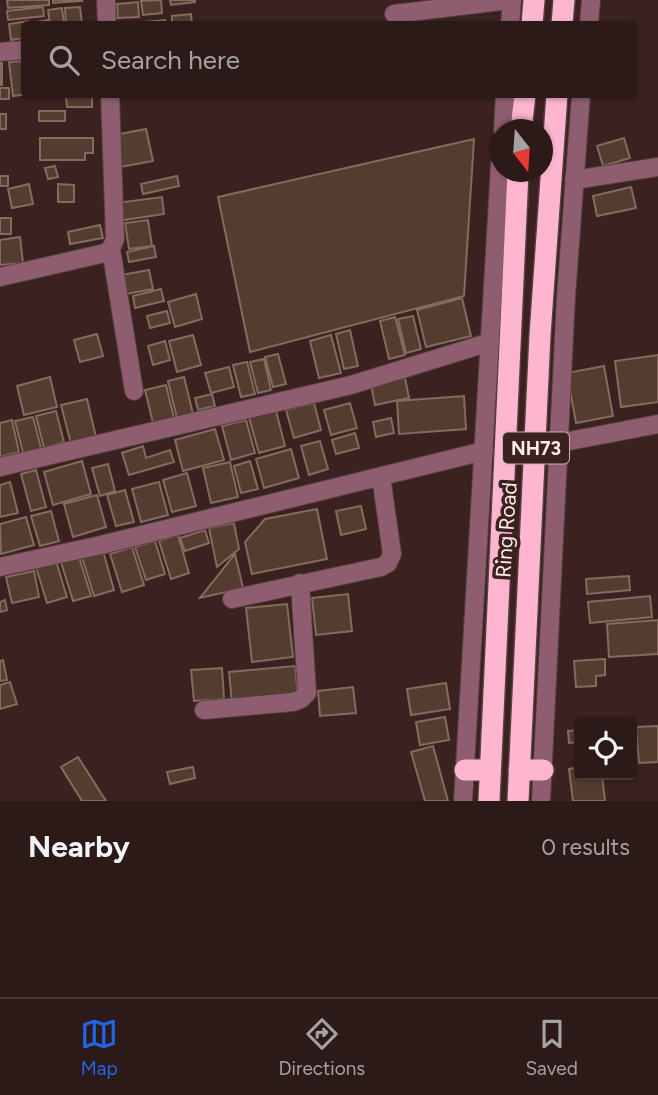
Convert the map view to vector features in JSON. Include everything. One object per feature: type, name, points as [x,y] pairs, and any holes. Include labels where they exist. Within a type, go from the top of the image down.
[{"type":"highway","points":[[532,21],[534,0]]},
{"type":"highway","points":[[562,21],[564,0]]},
{"type":"highway","name":"Ring Road","points":[[517,801],[557,98]]},
{"type":"highway","points":[[515,99],[519,119]]},
{"type":"highway","name":"Ring Road","points":[[489,801],[495,420],[514,259],[518,182]]},
{"type":"highway","points":[[514,259],[546,259]]},
{"type":"highway","points":[[465,770],[490,770]]},
{"type":"highway","points":[[519,770],[543,770]]},
{"type":"street","points":[[106,0],[107,21]]},
{"type":"street","points":[[394,14],[511,0],[510,21]]},
{"type":"street","points":[[589,21],[591,0]]},
{"type":"street","points":[[0,52],[21,50]]},
{"type":"street","points":[[110,98],[115,239],[111,249],[134,391]]},
{"type":"street","points":[[541,801],[558,443],[582,98]]},
{"type":"street","points":[[507,119],[515,99]]},
{"type":"street","points":[[574,180],[658,167]]},
{"type":"street","points":[[463,801],[484,452],[495,420],[490,342],[499,182]]},
{"type":"street","points":[[0,277],[105,253],[111,249]]},
{"type":"street","points":[[0,467],[351,385],[490,342]]},
{"type":"street","points":[[536,447],[658,424]]},
{"type":"street","points":[[0,567],[102,545],[484,452]]},
{"type":"street","points":[[232,599],[381,567],[388,563],[392,554],[381,476]]},
{"type":"street","points":[[204,710],[293,702],[307,693],[300,583]]},
{"type":"building","points":[[7,0],[49,0],[49,5],[8,8]]},
{"type":"building","points":[[53,0],[81,0],[82,1],[53,3]]},
{"type":"building","points":[[161,0],[162,13],[143,15],[141,1]]},
{"type":"building","points":[[170,0],[195,0],[195,2],[171,5]]},
{"type":"building","points":[[138,2],[139,17],[118,18],[117,4]]},
{"type":"building","points":[[43,7],[44,16],[8,20],[7,11]]},
{"type":"building","points":[[80,7],[82,21],[66,21],[65,8]]},
{"type":"building","points":[[62,8],[64,21],[50,21],[48,10]]},
{"type":"building","points":[[191,14],[192,21],[172,21],[172,16]]},
{"type":"building","points":[[21,22],[21,38],[11,40],[9,24]]},
{"type":"building","points":[[21,61],[21,95],[13,96],[9,62]]},
{"type":"building","points":[[2,63],[2,85],[0,85]]},
{"type":"building","points":[[0,88],[9,88],[9,99],[0,99]]},
{"type":"building","points":[[66,98],[92,98],[92,107],[67,107]]},
{"type":"building","points":[[39,111],[65,111],[65,121],[39,121]]},
{"type":"building","points":[[0,114],[6,114],[6,129],[0,129]]},
{"type":"building","points":[[146,129],[153,161],[120,167],[114,135]]},
{"type":"building","points":[[40,138],[93,138],[93,153],[85,153],[85,160],[40,160]]},
{"type":"building","points":[[624,138],[630,158],[603,166],[597,146]]},
{"type":"building","points":[[474,139],[464,296],[250,352],[218,197]]},
{"type":"building","points":[[55,166],[58,177],[48,179],[45,168]]},
{"type":"building","points":[[0,176],[8,176],[8,186],[0,186]]},
{"type":"building","points":[[177,176],[179,186],[143,194],[141,184]]},
{"type":"building","points":[[29,184],[33,204],[12,208],[8,189]]},
{"type":"building","points":[[58,184],[74,185],[74,202],[58,202]]},
{"type":"building","points":[[631,187],[636,208],[597,216],[593,196]]},
{"type":"building","points":[[162,197],[164,214],[118,221],[116,203]]},
{"type":"building","points":[[0,218],[11,218],[11,234],[0,234]]},
{"type":"building","points":[[148,220],[152,246],[129,249],[125,223]]},
{"type":"building","points":[[100,225],[103,238],[70,244],[68,232]]},
{"type":"building","points":[[20,237],[23,263],[0,265],[0,240]]},
{"type":"building","points":[[154,246],[156,257],[129,262],[127,252]]},
{"type":"building","points":[[149,270],[153,289],[126,294],[121,275]]},
{"type":"building","points":[[161,289],[164,301],[135,308],[133,296]]},
{"type":"building","points":[[196,294],[202,319],[175,327],[168,302]]},
{"type":"building","points":[[462,298],[471,336],[426,347],[417,310]]},
{"type":"building","points":[[167,311],[170,323],[150,328],[147,316]]},
{"type":"building","points":[[413,316],[421,349],[406,353],[398,319]]},
{"type":"building","points":[[395,317],[405,355],[389,359],[380,321]]},
{"type":"building","points":[[350,330],[358,366],[344,369],[336,334]]},
{"type":"building","points":[[97,334],[103,356],[80,362],[74,340]]},
{"type":"building","points":[[193,335],[201,365],[177,372],[169,341]]},
{"type":"building","points":[[331,335],[341,373],[319,378],[310,341]]},
{"type":"building","points":[[165,341],[170,360],[153,365],[148,346]]},
{"type":"building","points":[[278,354],[286,384],[273,387],[265,357]]},
{"type":"building","points":[[658,355],[658,402],[621,407],[615,361]]},
{"type":"building","points":[[264,359],[271,390],[258,393],[250,362]]},
{"type":"building","points":[[247,362],[255,394],[241,397],[233,365]]},
{"type":"building","points":[[604,366],[613,416],[576,423],[567,373]]},
{"type":"building","points":[[229,367],[234,387],[211,393],[205,373]]},
{"type":"building","points":[[50,377],[57,407],[24,415],[17,386]]},
{"type":"building","points":[[184,377],[193,414],[177,418],[168,381]]},
{"type":"building","points":[[405,378],[409,398],[375,405],[371,385]]},
{"type":"building","points":[[166,385],[174,418],[153,423],[145,390]]},
{"type":"building","points":[[212,394],[215,406],[198,410],[195,398]]},
{"type":"building","points":[[464,396],[466,429],[399,434],[397,401]]},
{"type":"building","points":[[87,399],[96,437],[71,444],[61,405]]},
{"type":"building","points":[[314,403],[321,430],[294,438],[286,410]]},
{"type":"building","points":[[350,403],[357,428],[331,435],[324,410]]},
{"type":"building","points":[[56,411],[64,442],[44,448],[36,416]]},
{"type":"building","points":[[276,411],[285,446],[259,453],[249,418]]},
{"type":"building","points":[[33,417],[41,448],[23,453],[15,421]]},
{"type":"building","points":[[391,418],[394,433],[376,437],[373,422]]},
{"type":"building","points":[[12,420],[19,452],[0,457],[0,423]]},
{"type":"building","points":[[246,420],[255,453],[231,460],[222,426]]},
{"type":"building","points":[[215,429],[224,460],[183,471],[175,440]]},
{"type":"building","points":[[355,433],[359,448],[336,454],[332,440]]},
{"type":"building","points":[[320,441],[328,469],[309,475],[301,446]]},
{"type":"building","points":[[143,446],[146,458],[170,450],[174,462],[129,475],[122,453]]},
{"type":"building","points":[[291,449],[299,478],[264,488],[256,459]]},
{"type":"building","points":[[82,461],[91,494],[53,505],[44,472]]},
{"type":"building","points":[[250,461],[258,489],[241,493],[234,466]]},
{"type":"building","points":[[230,462],[238,497],[211,503],[203,468]]},
{"type":"building","points":[[108,464],[115,491],[100,496],[92,468]]},
{"type":"building","points":[[36,470],[46,507],[31,511],[21,474]]},
{"type":"building","points":[[187,473],[196,506],[172,512],[163,480]]},
{"type":"building","points":[[10,482],[18,513],[0,517],[0,485]]},
{"type":"building","points":[[159,482],[168,515],[141,522],[132,489]]},
{"type":"building","points":[[125,490],[134,522],[116,526],[107,495]]},
{"type":"building","points":[[97,495],[106,527],[73,537],[64,504]]},
{"type":"building","points":[[361,506],[366,529],[341,535],[336,511]]},
{"type":"building","points":[[317,509],[327,559],[252,574],[245,542],[265,519]]},
{"type":"building","points":[[51,511],[59,541],[40,546],[31,516]]},
{"type":"building","points":[[26,517],[34,545],[1,554],[0,524]]},
{"type":"building","points":[[234,523],[239,549],[217,567],[209,528]]},
{"type":"building","points":[[205,530],[209,543],[185,551],[180,538]]},
{"type":"building","points":[[178,535],[189,573],[171,579],[159,541]]},
{"type":"building","points":[[155,541],[165,574],[146,580],[135,547]]},
{"type":"building","points":[[132,547],[144,585],[122,592],[110,554]]},
{"type":"building","points":[[103,551],[114,590],[94,596],[82,557]]},
{"type":"building","points":[[235,554],[243,588],[200,598]]},
{"type":"building","points":[[79,557],[91,596],[73,601],[61,562]]},
{"type":"building","points":[[56,561],[67,597],[47,603],[36,567]]},
{"type":"building","points":[[34,571],[39,597],[12,603],[6,577]]},
{"type":"building","points":[[629,576],[630,590],[587,594],[586,579]]},
{"type":"building","points":[[348,594],[352,631],[316,635],[312,598]]},
{"type":"building","points":[[650,596],[652,617],[590,623],[588,602]]},
{"type":"building","points":[[5,600],[7,610],[0,612],[0,602]]},
{"type":"building","points":[[287,604],[293,657],[252,662],[246,608]]},
{"type":"building","points":[[658,620],[658,654],[609,657],[607,624]]},
{"type":"building","points":[[605,659],[605,675],[596,676],[596,686],[576,687],[574,661]]},
{"type":"building","points":[[3,660],[7,680],[0,681],[0,661]]},
{"type":"building","points":[[295,666],[298,697],[232,703],[229,672]]},
{"type":"building","points":[[222,668],[224,699],[194,701],[191,670]]},
{"type":"building","points":[[10,682],[17,704],[0,709],[0,685]]},
{"type":"building","points":[[446,683],[450,709],[411,715],[407,689]]},
{"type":"building","points":[[353,687],[356,713],[320,716],[318,691]]},
{"type":"building","points":[[445,717],[449,740],[420,745],[416,722]]},
{"type":"building","points":[[658,726],[658,762],[639,763],[637,727]]},
{"type":"building","points":[[574,730],[574,742],[569,743],[568,731]]},
{"type":"building","points":[[433,746],[448,801],[425,801],[411,752]]},
{"type":"building","points":[[78,757],[106,801],[82,801],[61,767]]},
{"type":"building","points":[[193,767],[195,778],[170,784],[167,772]]},
{"type":"building","points":[[574,768],[574,780],[603,780],[605,801],[573,801],[569,769]]}]
